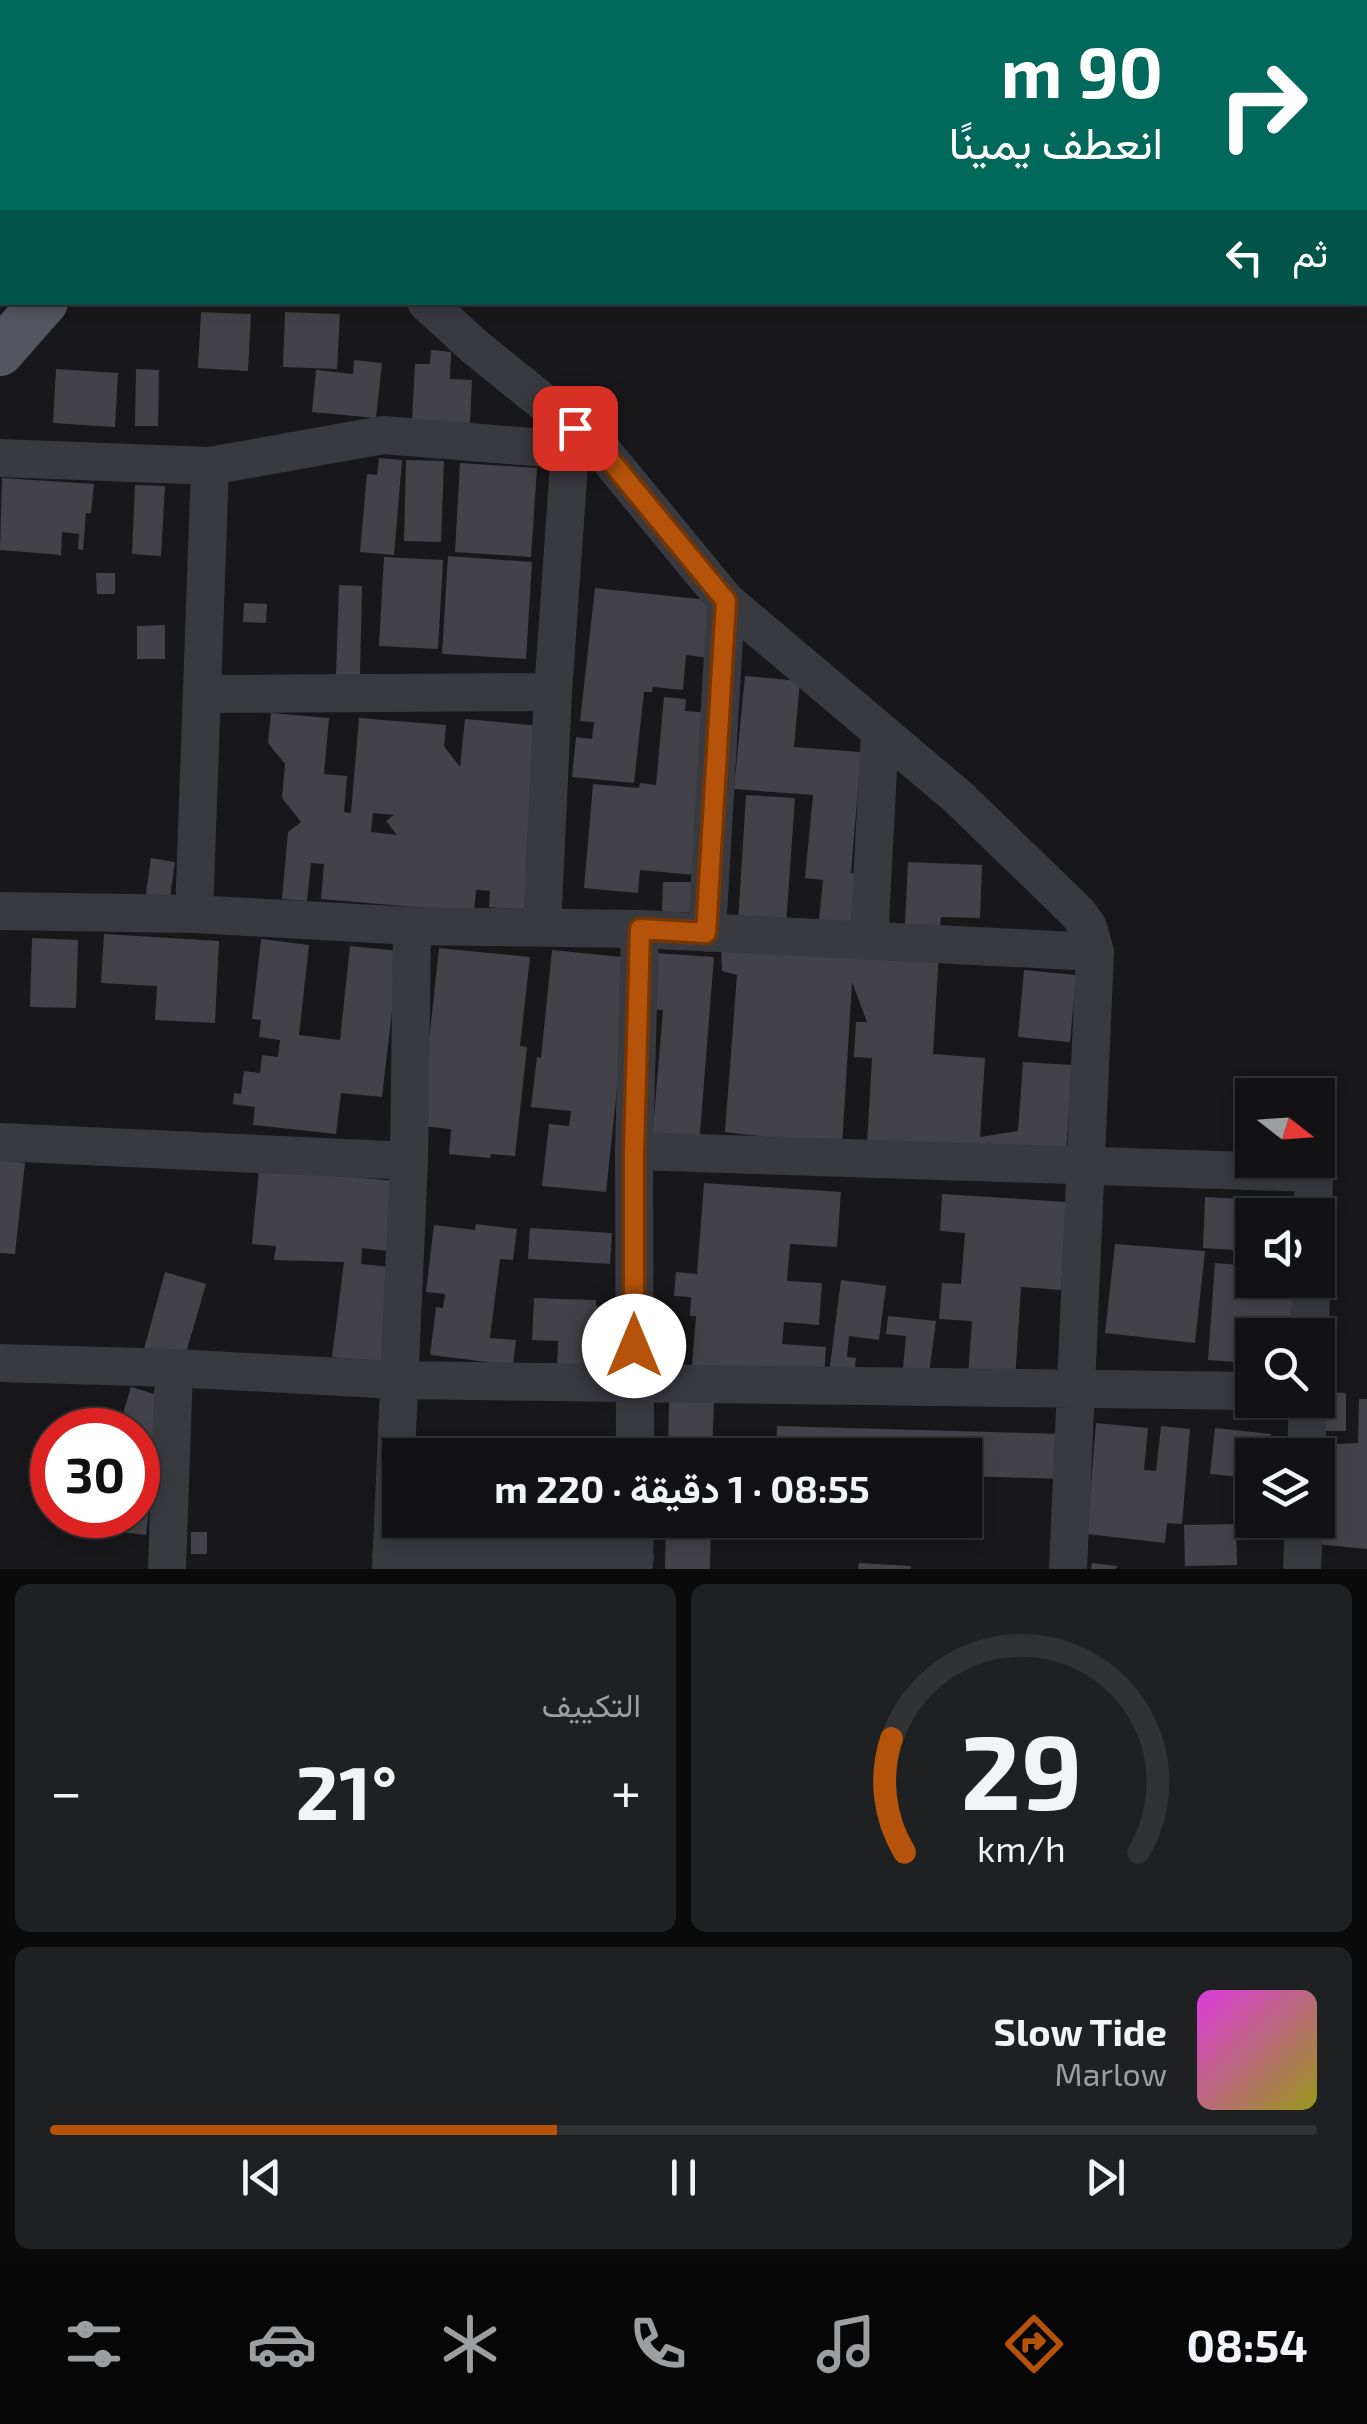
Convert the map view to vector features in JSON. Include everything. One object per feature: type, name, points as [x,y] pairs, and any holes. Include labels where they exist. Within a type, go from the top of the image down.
[{"type":"main road","points":[[0,352],[41,305]]},
{"type":"street","points":[[429,305],[585,449],[726,601],[958,797],[1078,912],[1088,927],[1094,952],[1068,1569]]},
{"type":"street","points":[[0,458],[210,466],[383,435],[585,449]]},
{"type":"street","points":[[542,927],[554,692],[585,449]]},
{"type":"street","points":[[194,914],[210,466]]},
{"type":"street","points":[[706,933],[726,601]]},
{"type":"street","points":[[203,694],[554,692]]},
{"type":"street","points":[[869,941],[880,731]]},
{"type":"street","points":[[0,911],[194,914],[412,926],[640,929],[1094,952]]},
{"type":"street","points":[[412,926],[409,1161],[391,1563],[635,1549]]},
{"type":"street","points":[[635,1438],[634,1151],[640,929]]},
{"type":"street","points":[[0,1142],[409,1161]]},
{"type":"street","points":[[634,1151],[1314,1173],[1313,1198]]},
{"type":"street","points":[[0,1364],[174,1368],[397,1380],[1235,1391]]},
{"type":"street","points":[[167,1569],[174,1368]]},
{"type":"street","points":[[1302,1569],[1303,1538]]},
{"type":"building","points":[[201,312],[251,314],[248,371],[198,368]]},
{"type":"building","points":[[285,312],[340,314],[337,369],[283,367]]},
{"type":"building","points":[[431,350],[451,352],[450,379],[472,380],[470,423],[412,420],[415,364],[430,364]]},
{"type":"building","points":[[354,360],[382,363],[376,418],[312,412],[316,370],[353,374]]},
{"type":"building","points":[[56,369],[118,373],[115,427],[53,423]]},
{"type":"building","points":[[136,369],[159,370],[158,426],[135,426]]},
{"type":"building","points":[[379,458],[402,460],[394,555],[360,552],[367,474],[377,475]]},
{"type":"building","points":[[406,460],[444,461],[441,542],[404,541]]},
{"type":"building","points":[[460,463],[537,468],[531,557],[455,552]]},
{"type":"building","points":[[2,478],[94,484],[91,513],[86,513],[83,550],[78,549],[79,534],[62,532],[61,555],[0,550]]},
{"type":"building","points":[[135,485],[165,486],[161,556],[132,554]]},
{"type":"building","points":[[448,556],[532,562],[526,659],[442,654]]},
{"type":"building","points":[[384,557],[443,560],[438,649],[379,646]]},
{"type":"building","points":[[96,573],[115,573],[115,594],[97,594]]},
{"type":"building","points":[[339,585],[362,586],[360,676],[336,675]]},
{"type":"building","points":[[595,588],[716,601],[709,658],[686,655],[683,690],[653,687],[652,692],[644,692],[634,783],[572,777],[576,737],[592,739],[594,722],[580,721]]},
{"type":"building","points":[[244,603],[267,604],[266,623],[243,622]]},
{"type":"building","points":[[165,625],[165,659],[137,659],[137,626]]},
{"type":"building","points":[[745,676],[800,681],[794,747],[861,752],[851,922],[819,920],[823,880],[805,878],[813,795],[734,789]]},
{"type":"building","points":[[664,697],[686,699],[685,711],[710,713],[695,875],[640,870],[638,893],[584,888],[593,784],[639,788],[640,783],[656,785]]},
{"type":"building","points":[[271,713],[329,718],[324,774],[347,776],[344,812],[351,813],[359,718],[446,725],[444,746],[460,767],[465,719],[542,726],[526,910],[489,907],[490,891],[476,890],[474,912],[321,899],[324,864],[311,863],[307,901],[282,899],[288,832],[301,822],[282,798],[285,764],[268,743]],"holes":[[[373,813],[394,815],[386,821],[397,835],[371,832]]]},
{"type":"building","points":[[746,795],[795,798],[786,925],[738,922]]},
{"type":"building","points":[[151,858],[175,862],[170,897],[146,894]]},
{"type":"building","points":[[908,862],[982,865],[980,918],[941,917],[940,926],[905,924]]},
{"type":"building","points":[[663,882],[696,882],[696,912],[662,912]]},
{"type":"building","points":[[104,934],[219,941],[215,1023],[155,1020],[157,986],[101,983]]},
{"type":"building","points":[[32,938],[78,940],[76,1008],[30,1007]]},
{"type":"building","points":[[261,939],[309,945],[299,1035],[340,1040],[350,946],[399,951],[382,1097],[341,1093],[336,1134],[253,1125],[255,1107],[233,1104],[234,1093],[241,1094],[244,1071],[260,1073],[262,1055],[278,1057],[280,1040],[259,1037],[261,1020],[252,1019]]},
{"type":"building","points":[[721,940],[939,952],[933,1054],[985,1058],[980,1137],[1018,1131],[1023,1062],[1072,1065],[1066,1155],[867,1144],[872,1058],[854,1057],[856,1022],[867,1022],[852,982],[842,1146],[725,1132],[737,975],[722,971]]},
{"type":"building","points":[[439,948],[530,957],[520,1046],[527,1047],[515,1156],[449,1154],[451,1129],[420,1126]]},
{"type":"building","points":[[552,950],[631,958],[606,1192],[542,1186],[549,1124],[569,1126],[571,1111],[531,1107],[537,1057],[541,1058]]},
{"type":"building","points":[[655,953],[714,957],[699,1145],[652,1141],[663,1010],[650,1009]]},
{"type":"building","points":[[1024,970],[1076,975],[1070,1042],[1018,1037]]},
{"type":"building","points":[[0,1160],[25,1163],[15,1254],[0,1253]]},
{"type":"building","points":[[259,1168],[394,1181],[387,1251],[362,1248],[361,1264],[392,1267],[383,1362],[332,1357],[344,1262],[274,1260],[276,1246],[252,1244]]},
{"type":"building","points":[[704,1183],[841,1192],[837,1247],[790,1244],[787,1281],[822,1283],[819,1325],[784,1322],[782,1344],[826,1347],[824,1375],[692,1366],[696,1316],[690,1316],[691,1297],[674,1296],[676,1272],[697,1274]]},
{"type":"building","points":[[942,1194],[1067,1202],[1061,1290],[1021,1287],[1015,1381],[968,1377],[972,1321],[939,1319],[942,1283],[961,1284],[965,1233],[940,1231]]},
{"type":"building","points":[[1205,1197],[1235,1199],[1235,1250],[1203,1248]]},
{"type":"building","points":[[476,1224],[517,1229],[513,1260],[500,1259],[490,1338],[516,1340],[513,1365],[430,1355],[436,1307],[443,1308],[445,1294],[426,1292],[434,1225],[475,1230]]},
{"type":"building","points":[[530,1228],[612,1233],[610,1264],[528,1259]]},
{"type":"building","points":[[1115,1244],[1205,1251],[1195,1343],[1105,1333]]},
{"type":"building","points":[[1215,1263],[1235,1265],[1235,1298],[1293,1298],[1291,1318],[1235,1318],[1235,1362],[1208,1360]]},
{"type":"building","points":[[165,1272],[206,1284],[184,1360],[144,1349]]},
{"type":"building","points":[[841,1280],[886,1286],[879,1340],[849,1336],[847,1357],[856,1358],[854,1376],[829,1373]]},
{"type":"building","points":[[534,1298],[596,1300],[596,1306],[617,1307],[614,1370],[557,1368],[558,1341],[532,1340]]},
{"type":"building","points":[[888,1316],[936,1321],[928,1381],[902,1378],[906,1336],[886,1334]]},
{"type":"building","points":[[131,1387],[168,1398],[160,1426],[160,1408],[125,1408]]},
{"type":"building","points":[[1335,1393],[1346,1393],[1346,1431],[1316,1431],[1317,1418],[1335,1418]]},
{"type":"building","points":[[669,1398],[714,1399],[713,1438],[668,1438]]},
{"type":"building","points":[[1359,1399],[1367,1399],[1367,1549],[1316,1544],[1317,1538],[1335,1538],[1335,1444],[1358,1443]]},
{"type":"building","points":[[1096,1423],[1148,1428],[1144,1470],[1156,1471],[1161,1426],[1190,1429],[1182,1524],[1167,1523],[1165,1543],[1087,1534]]},
{"type":"building","points":[[777,1426],[1062,1434],[1061,1479],[982,1477],[982,1438],[777,1438]]},
{"type":"building","points":[[1215,1428],[1271,1434],[1271,1438],[1235,1438],[1235,1476],[1210,1474]]},
{"type":"building","points":[[1235,1524],[1237,1565],[1185,1566],[1184,1525]]},
{"type":"building","points":[[191,1532],[207,1532],[207,1554],[191,1554]]},
{"type":"building","points":[[666,1538],[711,1538],[710,1569],[665,1569]]},
{"type":"building","points":[[859,1563],[911,1566],[911,1569],[858,1569]]},
{"type":"building","points":[[1092,1563],[1117,1566],[1091,1569]]},
{"type":"route","points":[[575,428],[600,448],[726,601],[706,933],[640,929],[634,1346]]}]
